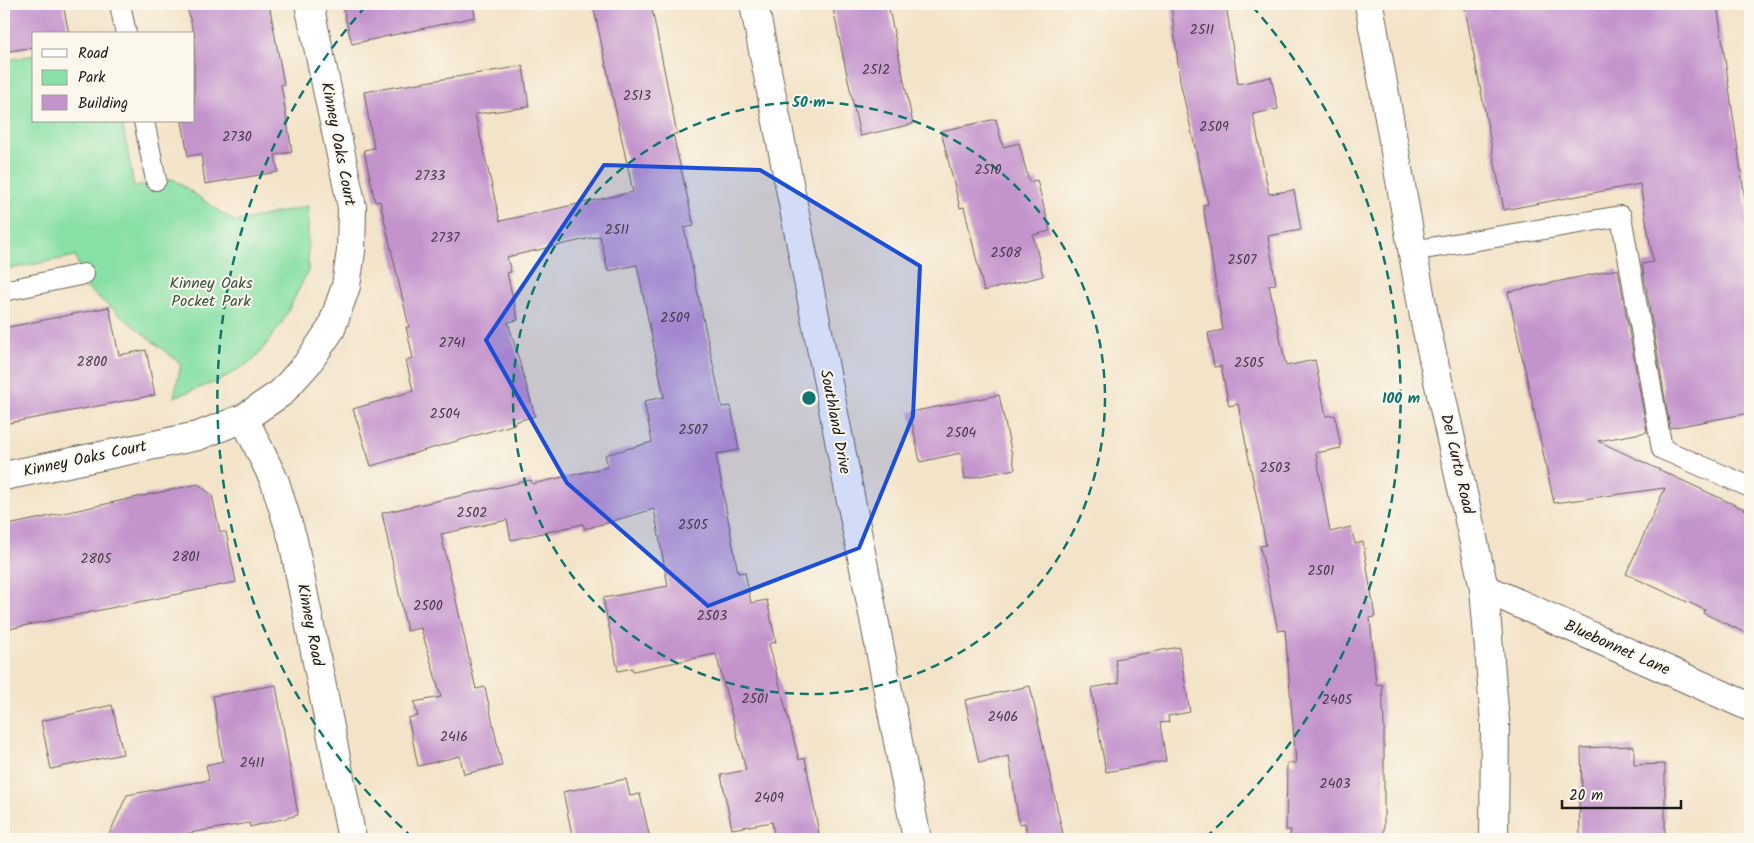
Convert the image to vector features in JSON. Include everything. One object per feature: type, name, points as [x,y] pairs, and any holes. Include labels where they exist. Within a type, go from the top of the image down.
[{"type":"street","name":"Kinney Oaks Court","points":[[4,476],[198,436],[244,418],[281,394],[307,364],[332,329],[346,286],[351,251],[352,207],[309,4]]},
{"type":"street","name":"Southland Drive","points":[[754,4],[917,839]]},
{"type":"street","name":"Del Curto Road","points":[[1369,4],[1425,322],[1484,588],[1495,722],[1494,839]]},
{"type":"street","name":"Kinney Road","points":[[244,418],[275,482],[293,540],[352,839]]},
{"type":"street","name":"Bluebonnet Lane","points":[[1484,588],[1750,707]]},
{"type":"lane","points":[[120,4],[126,32]]},
{"type":"lane","points":[[144,122],[156,180]]},
{"type":"lane","points":[[1412,251],[1621,216],[1662,449],[1750,487]]},
{"type":"lane","points":[[4,291],[84,274]]},
{"type":"highlighted area","points":[[604,165],[760,170],[920,266],[913,416],[859,548],[708,606],[567,483],[486,340]]},
{"type":"green space","name":"Kinney Oaks Pocket Park","points":[[32,55],[32,122],[122,122],[134,186],[173,179],[235,222],[308,206],[308,271],[282,323],[255,359],[219,381],[174,397],[181,364],[83,285],[76,256],[4,270],[4,61]]},
{"type":"building","points":[[4,4],[63,4],[69,32],[32,32],[32,47],[4,52]]},
{"type":"building","points":[[186,4],[269,4],[284,84],[281,85],[292,152],[275,155],[278,172],[205,184],[201,154],[188,156],[182,122],[195,122],[195,32]]},
{"type":"building","points":[[342,4],[473,4],[475,17],[352,44]]},
{"type":"building","points":[[593,4],[651,4],[677,134],[673,134],[694,226],[684,228],[722,407],[731,406],[739,450],[716,454],[738,573],[745,572],[751,603],[767,600],[776,642],[769,644],[799,760],[805,758],[820,839],[775,839],[772,822],[732,829],[721,775],[746,770],[716,654],[633,671],[632,668],[618,671],[603,598],[668,586],[654,509],[585,529],[583,524],[511,540],[507,520],[441,534],[476,689],[485,687],[502,766],[464,774],[460,756],[418,766],[408,718],[418,716],[414,702],[441,697],[421,628],[407,631],[382,513],[531,480],[532,484],[608,467],[605,455],[652,442],[644,401],[664,397],[637,265],[608,271],[600,236],[507,257],[511,272],[507,273],[518,320],[508,322],[535,416],[514,422],[515,424],[371,466],[353,409],[413,391],[406,360],[413,358],[406,327],[409,327],[380,201],[375,202],[364,150],[374,148],[364,92],[523,66],[529,107],[475,114],[500,221],[633,192]]},
{"type":"building","points":[[832,4],[888,4],[913,124],[860,136]]},
{"type":"building","points":[[1171,4],[1226,4],[1238,84],[1271,77],[1278,109],[1253,114],[1269,194],[1294,190],[1301,230],[1268,236],[1276,284],[1269,285],[1286,366],[1315,360],[1326,416],[1335,415],[1341,448],[1316,453],[1330,532],[1351,527],[1355,544],[1363,542],[1375,617],[1370,618],[1376,685],[1382,684],[1384,839],[1289,839],[1291,830],[1286,830],[1287,763],[1296,763],[1285,630],[1278,631],[1260,546],[1266,545],[1238,404],[1229,406],[1221,366],[1214,367],[1208,333],[1223,330],[1203,205],[1208,204],[1180,81]]},
{"type":"building","points":[[1464,4],[1717,4],[1750,234],[1750,413],[1670,428],[1642,264],[1653,262],[1640,184],[1504,210]]},
{"type":"building","points":[[996,119],[1003,147],[1019,143],[1029,182],[1037,180],[1050,231],[1033,235],[1043,276],[984,291],[964,207],[960,208],[941,131]]},
{"type":"building","points":[[1618,269],[1647,432],[1598,441],[1750,512],[1750,635],[1703,613],[1705,610],[1626,574],[1665,488],[1554,503],[1508,292]]},
{"type":"building","points":[[109,307],[119,355],[146,350],[155,395],[4,424],[4,328]]},
{"type":"building","points":[[999,395],[1015,469],[965,479],[961,453],[920,462],[910,412]]},
{"type":"building","points":[[198,484],[212,495],[220,532],[226,532],[236,582],[4,630],[4,526]]},
{"type":"building","points":[[1179,647],[1190,712],[1168,716],[1169,722],[1160,723],[1166,761],[1106,772],[1091,688],[1119,683],[1115,659]]},
{"type":"building","points":[[276,685],[298,815],[250,827],[249,823],[154,839],[107,839],[127,795],[209,780],[206,765],[223,761],[213,696]]},
{"type":"building","points":[[1030,686],[1064,839],[1028,839],[1025,823],[1019,824],[1009,756],[979,763],[965,700]]},
{"type":"building","points":[[112,705],[123,754],[51,769],[41,721]]},
{"type":"building","points":[[1634,746],[1634,765],[1665,764],[1665,839],[1580,839],[1579,791],[1582,792],[1581,748]]},
{"type":"building","points":[[626,779],[630,796],[640,794],[650,839],[573,839],[563,792]]}]
